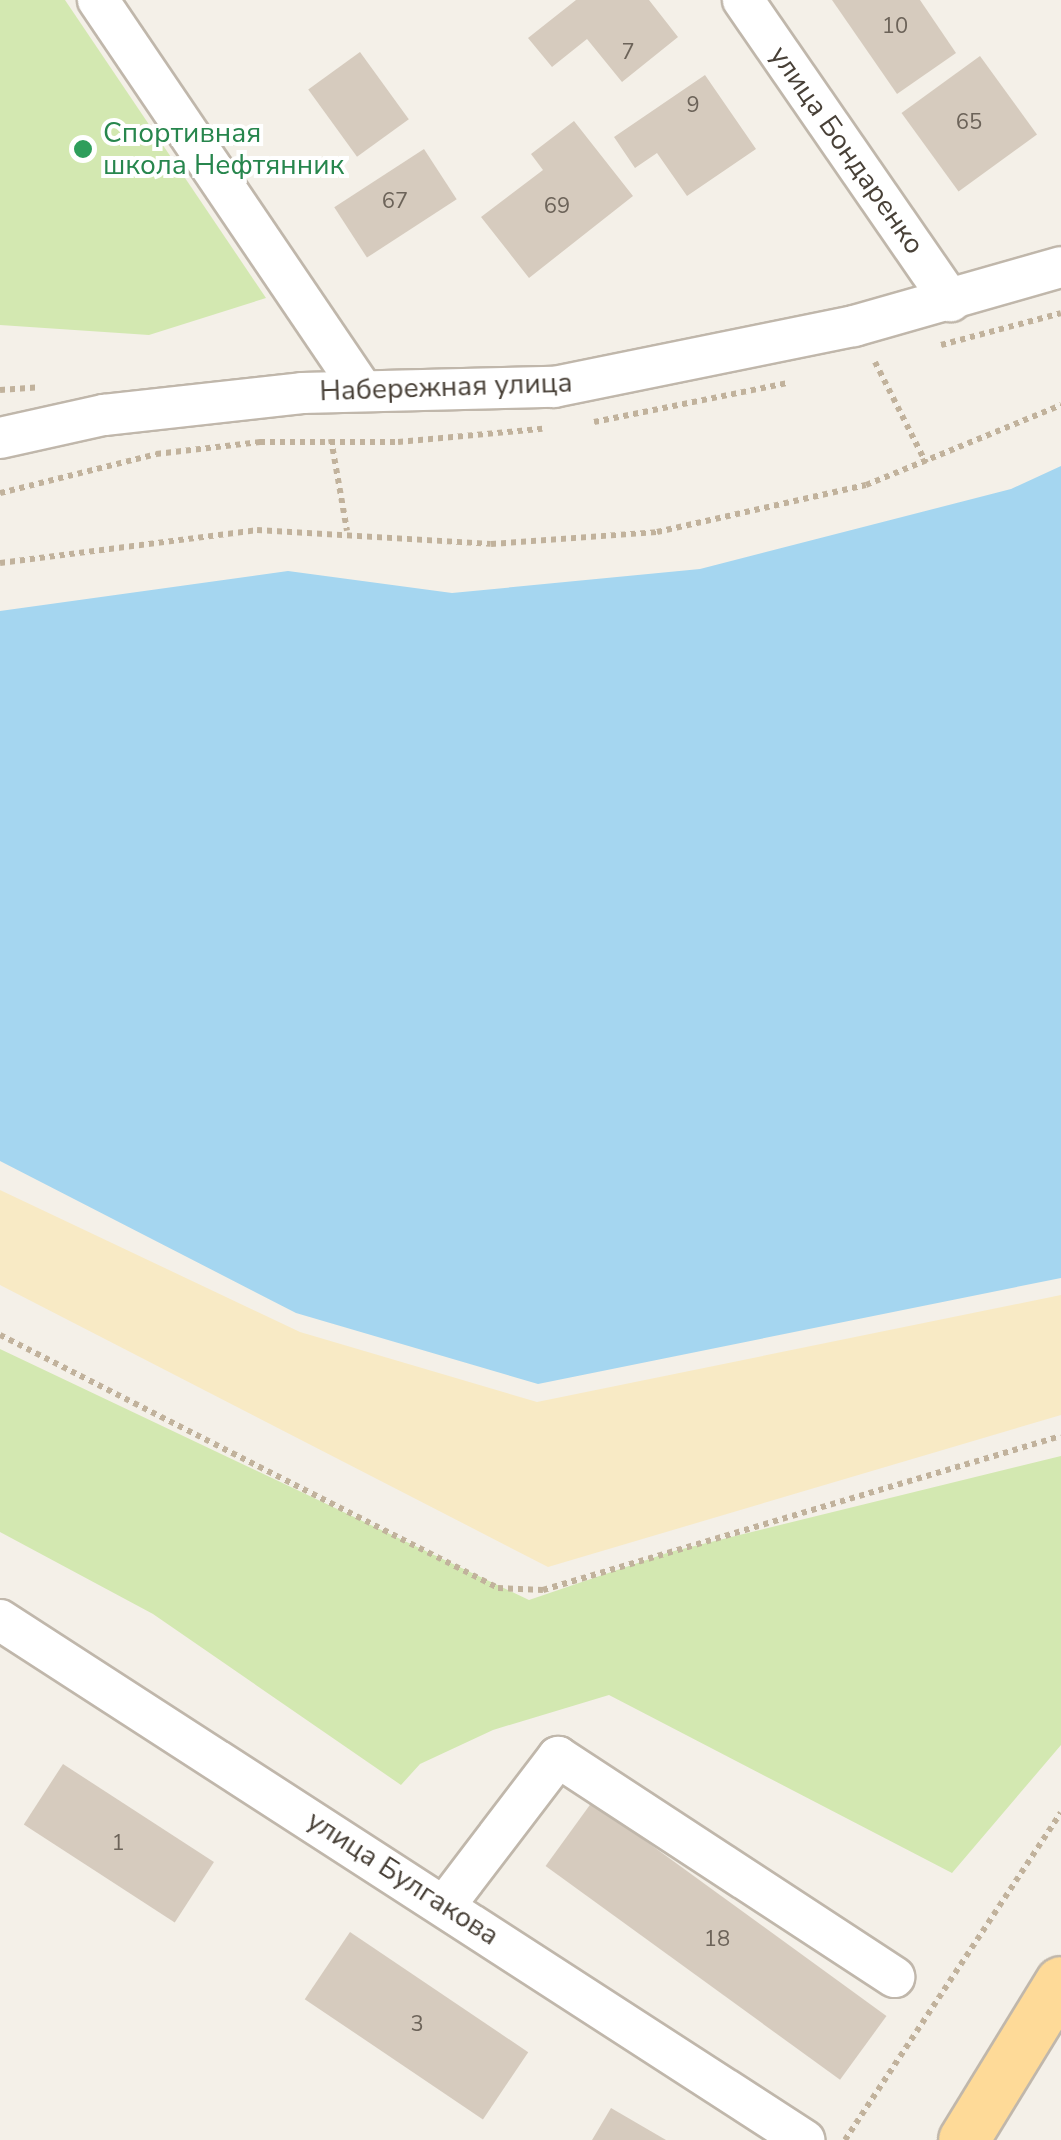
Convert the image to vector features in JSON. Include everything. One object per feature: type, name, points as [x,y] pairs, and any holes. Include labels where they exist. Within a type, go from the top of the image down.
[{"type":"main road","points":[[964,2140],[1061,1982]]},
{"type":"street","points":[[98,0],[360,389]]},
{"type":"street","name":"улица Бондаренко","points":[[743,0],[951,301]]},
{"type":"street","name":"Набережная улица","points":[[0,438],[104,415],[360,389],[554,387],[951,301],[1061,267]]},
{"type":"street","name":"улица Булгакова","points":[[0,1620],[446,1904],[804,2140]]},
{"type":"street","points":[[446,1904],[558,1757],[894,1977]]},
{"type":"path","points":[[876,362],[926,463]]},
{"type":"path","points":[[0,562],[258,530],[346,531],[491,544],[657,532],[866,485],[1061,404]]},
{"type":"path","points":[[331,439],[346,531]]},
{"type":"path","points":[[0,1336],[498,1588],[543,1590],[1061,1436]]},
{"type":"path","points":[[845,2140],[1061,1813]]},
{"type":"green space","name":"Спортивная школа Нефтянник","points":[[0,0],[65,0],[266,298],[149,335],[0,325]]},
{"type":"green space","points":[[0,1349],[529,1600],[670,1552],[1061,1456],[1061,1745],[952,1873],[609,1695],[493,1730],[420,1764],[401,1785],[153,1614],[0,1532]]},
{"type":"sand","points":[[0,1190],[300,1332],[537,1402],[1061,1295],[1061,1415],[548,1567],[0,1285]]},
{"type":"water","points":[[1061,466],[1061,1278],[538,1384],[296,1313],[0,1161],[0,611],[288,571],[452,593],[700,569],[1011,489]]},
{"type":"building","points":[[576,0],[649,0],[678,37],[622,82],[587,39],[552,67],[528,38]]},
{"type":"building","points":[[832,0],[920,0],[956,53],[897,94]]},
{"type":"building","points":[[360,52],[409,119],[357,157],[308,90]]},
{"type":"building","points":[[980,56],[1037,134],[959,191],[902,113]]},
{"type":"building","points":[[705,75],[756,149],[687,196],[657,153],[635,168],[614,137]]},
{"type":"building","points":[[574,121],[633,196],[529,278],[481,217],[543,170],[531,154]]},
{"type":"building","points":[[424,149],[457,199],[367,258],[334,207]]},
{"type":"building","points":[[63,1764],[214,1862],[175,1922],[24,1824]]},
{"type":"building","points":[[592,1802],[886,2016],[840,2080],[546,1866]]},
{"type":"building","points":[[350,1932],[528,2052],[483,2119],[305,1999]]},
{"type":"building","points":[[611,2108],[666,2140],[592,2140]]},
{"type":"place","name":"Спортивная школа Нефтянник","points":[[83,149]]}]
